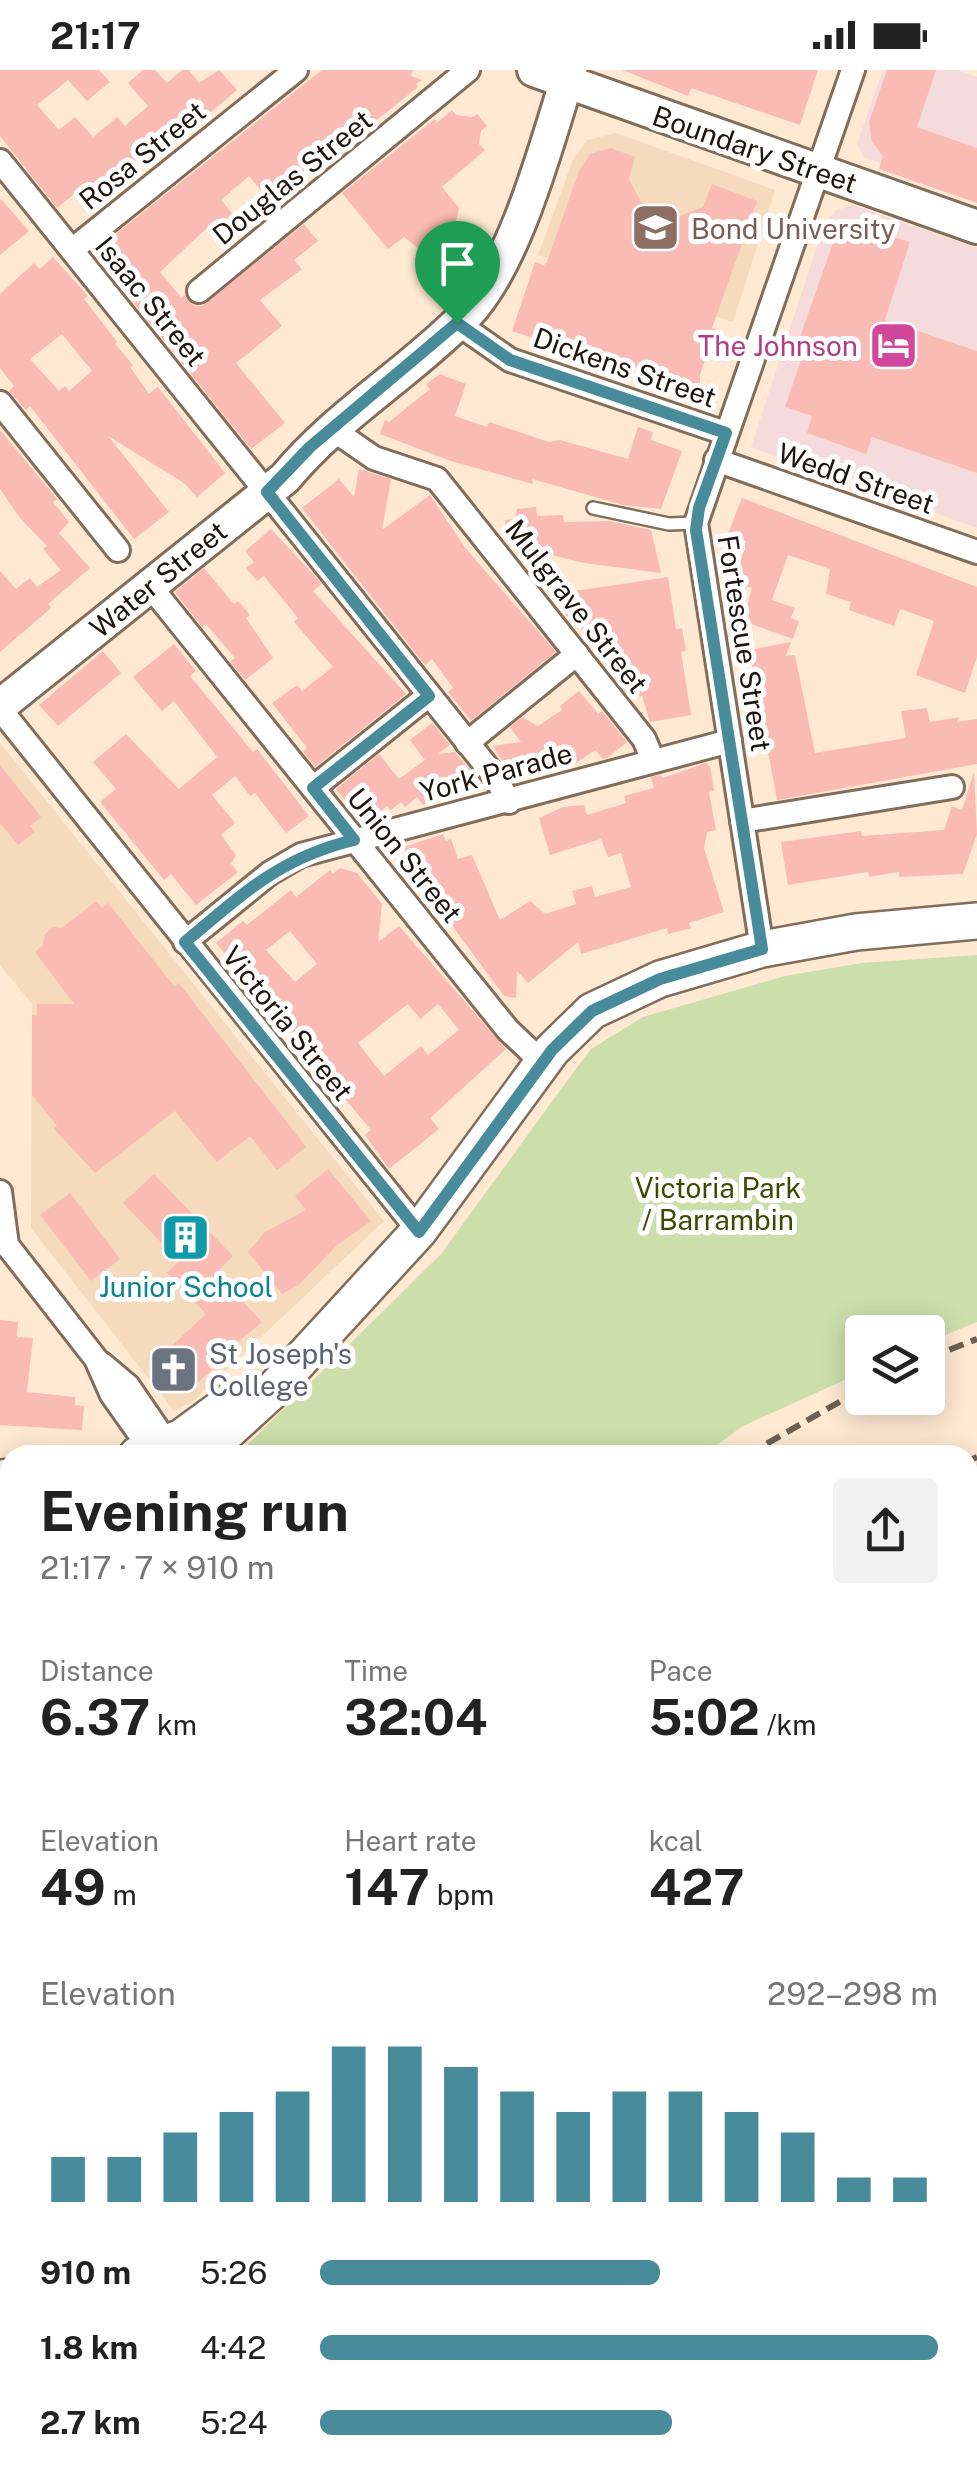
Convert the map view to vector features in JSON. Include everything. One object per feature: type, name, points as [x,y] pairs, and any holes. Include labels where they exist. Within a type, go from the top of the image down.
[{"type":"main road","name":"Boundary Street","points":[[534,70],[569,76],[977,227]]},
{"type":"main road","name":"Water Street","points":[[0,684],[262,486],[476,304],[504,256],[569,76]]},
{"type":"main road","name":"Water Street","points":[[0,707],[150,586],[262,486]]},
{"type":"main road","points":[[213,1445],[270,1393],[419,1232],[543,1063],[577,1024],[610,999],[660,979],[762,949],[856,932],[977,921]]},
{"type":"main road","points":[[166,1445],[217,1413],[291,1348],[329,1325]]},
{"type":"street","name":"Rosa Street","points":[[72,250],[296,70]]},
{"type":"street","name":"Douglas Street","points":[[199,291],[468,70]]},
{"type":"street","name":"Fortescue Street","points":[[762,949],[696,523],[853,70]]},
{"type":"street","name":"Isaac Street","points":[[0,161],[467,742],[510,802]]},
{"type":"street","name":"Dickens Street","points":[[457,323],[510,360],[726,433]]},
{"type":"street","points":[[0,402],[118,550]]},
{"type":"street","name":"Mulgrave Street","points":[[321,438],[430,474],[644,739],[653,760]]},
{"type":"street","name":"Wedd Street","points":[[716,460],[977,552]]},
{"type":"street","name":"Union Street","points":[[150,586],[519,1044],[543,1063]]},
{"type":"street","points":[[467,742],[576,654]]},
{"type":"street","points":[[313,788],[429,696]]},
{"type":"street","name":"Victoria Street","points":[[0,707],[419,1232]]},
{"type":"street","name":"York Parade","points":[[185,942],[270,873],[301,855],[730,741]]},
{"type":"street","points":[[742,822],[952,788]]},
{"type":"street","points":[[0,1192],[7,1245],[96,1359],[112,1395],[150,1445]]},
{"type":"lane","points":[[594,508],[668,524],[696,523]]},
{"type":"shaded area","points":[[883,70],[957,70],[977,77],[977,196],[864,157],[857,144]]},
{"type":"shaded area","name":"Bond University","points":[[616,133],[775,190],[733,322],[538,255],[574,157],[587,140]]},
{"type":"shaded area","points":[[853,205],[977,248],[977,528],[751,447],[825,222],[837,210]]},
{"type":"shaded area","points":[[0,743],[384,1221],[190,1404],[174,1411],[31,1228],[32,1004],[0,965]]},
{"type":"green space","name":"Victoria Park / Barrambin","points":[[977,955],[977,1322],[945,1335],[945,1315],[845,1315],[845,1380],[743,1426],[717,1445],[247,1445],[441,1254],[591,1049],[643,1017],[785,976],[861,963]]},
{"type":"building","points":[[0,70],[99,70],[110,82],[87,101],[68,80],[37,105],[59,130],[75,117],[93,137],[117,117],[125,126],[148,106],[128,83],[143,70],[155,70],[167,83],[182,70],[189,70],[199,83],[219,70],[237,90],[178,140],[173,135],[151,154],[147,150],[88,203],[78,191],[57,208],[0,136]]},
{"type":"building","points":[[322,70],[413,70],[411,76],[422,80],[321,165],[318,162],[284,188],[288,193],[273,205],[249,176],[221,200],[237,219],[217,234],[210,225],[160,272],[181,297],[185,295],[193,305],[202,306],[304,224],[318,241],[294,260],[302,269],[260,300],[282,326],[236,363],[285,423],[251,449],[93,252]]},
{"type":"building","points":[[622,70],[818,70],[800,125],[691,88],[688,96]]},
{"type":"building","points":[[887,70],[936,70],[917,127],[977,148],[977,203],[879,169],[883,156],[872,142],[869,122]]},
{"type":"building","points":[[452,110],[456,115],[477,114],[487,126],[481,131],[479,144],[485,150],[442,187],[459,208],[453,236],[457,241],[442,252],[420,250],[404,237],[388,249],[342,193],[435,119],[437,123]]},
{"type":"building","points":[[611,148],[635,157],[629,179],[641,202],[680,216],[703,207],[712,184],[757,201],[712,328],[715,329],[700,375],[700,392],[685,387],[684,392],[635,368],[598,355],[596,360],[512,331],[535,262],[547,262],[579,171],[590,154]]},
{"type":"building","points":[[0,198],[29,231],[0,255]]},
{"type":"building","points":[[841,220],[910,242],[885,320],[977,351],[977,473],[872,437],[866,454],[807,433],[812,416],[785,407],[808,339],[800,337]]},
{"type":"building","points":[[53,257],[88,296],[84,299],[133,365],[130,367],[149,394],[158,387],[225,473],[197,497],[184,483],[108,436],[169,512],[134,539],[30,406],[26,410],[9,391],[14,386],[0,368],[0,294],[34,263],[40,269]],"holes":[[[62,334],[92,371],[69,391],[65,386],[59,391],[30,359]]]},
{"type":"building","points":[[440,374],[466,384],[455,416],[487,427],[489,422],[549,442],[560,440],[628,459],[638,427],[653,432],[651,440],[682,451],[661,509],[623,505],[532,479],[533,484],[451,461],[380,434],[385,420],[389,422],[430,389],[426,384]]},
{"type":"building","points":[[0,430],[57,499],[53,502],[69,522],[59,533],[90,568],[0,652],[0,571],[16,589],[30,578],[37,587],[61,570],[43,549],[47,546],[20,518],[0,489]]},
{"type":"building","points":[[359,469],[391,479],[382,530],[430,495],[466,549],[556,652],[471,721],[448,692],[453,688],[432,659],[425,665],[302,508],[339,479],[354,497]]},
{"type":"building","points":[[742,498],[977,587],[977,657],[965,693],[916,675],[934,621],[900,609],[894,626],[849,610],[851,602],[826,594],[830,569],[788,555],[772,600],[795,608],[791,618],[799,621],[793,639],[743,621],[752,588],[735,583],[746,541],[728,534]]},
{"type":"building","points":[[536,507],[537,516],[563,515],[564,522],[609,521],[651,530],[661,573],[584,563],[515,546],[506,535],[505,520],[515,519],[517,509]]},
{"type":"building","points":[[271,529],[322,584],[313,591],[406,694],[315,767],[303,752],[307,748],[272,703],[297,685],[302,691],[333,667],[294,622],[298,618],[264,576],[257,581],[246,568],[254,562],[245,551]]},
{"type":"building","points":[[204,568],[234,604],[238,601],[250,615],[246,618],[273,658],[245,680],[230,662],[235,658],[206,624],[202,627],[175,592]]},
{"type":"building","points":[[668,577],[676,629],[682,628],[686,651],[681,652],[691,715],[650,722],[642,696],[631,698],[620,685],[617,667],[596,641],[587,643],[583,639],[580,615],[566,616],[562,593]]},
{"type":"building","points":[[791,642],[786,656],[795,655],[815,753],[906,738],[901,711],[927,708],[930,722],[959,717],[957,722],[977,719],[977,764],[777,800],[749,650]]},
{"type":"building","points":[[174,644],[196,671],[190,676],[253,752],[257,749],[309,816],[286,833],[255,793],[250,796],[235,776],[212,795],[235,823],[221,835],[236,855],[231,864],[238,872],[196,905],[171,874],[164,880],[100,802],[116,789],[93,762],[126,734],[179,789],[217,757],[174,701],[162,711],[133,677]]},
{"type":"building","points":[[103,651],[121,673],[58,726],[39,705]]},
{"type":"building","points":[[579,691],[598,714],[602,711],[627,742],[607,758],[603,759],[595,750],[573,765],[567,756],[545,773],[540,767],[514,780],[493,746],[521,742],[510,727],[522,717],[538,726],[562,710],[560,706]]},
{"type":"building","points":[[432,723],[450,745],[438,754],[455,752],[477,778],[453,796],[446,787],[423,805],[417,797],[405,807],[401,802],[391,810],[387,806],[372,818],[367,812],[359,818],[336,789],[379,754],[399,779],[425,760],[410,740]]},
{"type":"building","points":[[706,763],[710,766],[714,791],[709,792],[716,830],[707,832],[704,848],[724,912],[689,923],[691,928],[668,934],[667,928],[581,954],[578,942],[528,983],[517,971],[516,998],[504,996],[444,910],[440,912],[422,871],[413,874],[404,847],[443,834],[446,841],[451,839],[458,859],[472,855],[500,920],[530,901],[545,914],[576,904],[572,891],[592,886],[595,897],[631,887],[621,853],[608,857],[601,839],[550,855],[539,818],[563,807],[584,805],[587,815],[626,803],[624,796],[654,788],[651,777],[663,778]]},
{"type":"building","points":[[0,765],[41,817],[30,826],[35,832],[18,845],[0,823]]},
{"type":"building","points":[[974,772],[977,834],[963,874],[899,877],[899,872],[869,877],[868,872],[788,885],[781,842],[861,831],[862,836],[944,830],[952,806],[962,810]]},
{"type":"building","points":[[340,868],[357,873],[382,904],[378,942],[399,926],[506,1049],[430,1118],[439,1129],[389,1169],[365,1135],[371,1130],[216,943],[243,921],[247,925],[291,890],[296,897],[330,870],[333,874]],"holes":[[[290,931],[317,964],[295,982],[266,950]],[[408,1004],[420,1019],[438,1004],[459,1030],[428,1055],[421,1046],[384,1076],[358,1043]]]},
{"type":"building","points":[[96,901],[102,908],[108,903],[174,986],[179,983],[306,1147],[277,1170],[250,1136],[217,1162],[175,1111],[95,1173],[53,1128],[57,1126],[32,1095],[32,1015],[37,1016],[37,1004],[74,1004],[35,952],[53,927],[62,928]]},
{"type":"building","points":[[328,1169],[371,1221],[336,1246],[299,1285],[282,1294],[248,1252],[265,1232],[306,1210],[295,1196]]},
{"type":"building","points":[[154,1174],[233,1256],[216,1273],[262,1322],[208,1366],[212,1370],[196,1384],[165,1352],[206,1314],[167,1273],[179,1261],[123,1203]]},
{"type":"building","points":[[70,1193],[120,1259],[91,1281],[40,1215]]},
{"type":"building","points":[[0,1320],[18,1322],[17,1337],[33,1338],[27,1392],[75,1397],[75,1405],[84,1406],[82,1430],[0,1425]]},
{"type":"railway","points":[[945,1351],[977,1339]]},
{"type":"railway","points":[[764,1445],[845,1399]]},
{"type":"place","name":"Bond University","points":[[656,228]]},
{"type":"place","name":"The Johnson","points":[[893,345]]},
{"type":"place","name":"Junior School","points":[[186,1238]]},
{"type":"place","name":"St Joseph's College","points":[[174,1369]]},
{"type":"route","points":[[457,323],[510,360],[726,433],[699,508],[696,530],[762,949],[660,979],[610,999],[592,1011],[552,1050],[419,1232],[185,942],[270,873],[301,855],[354,840],[313,788],[429,696],[267,492],[310,447],[457,323]]}]
